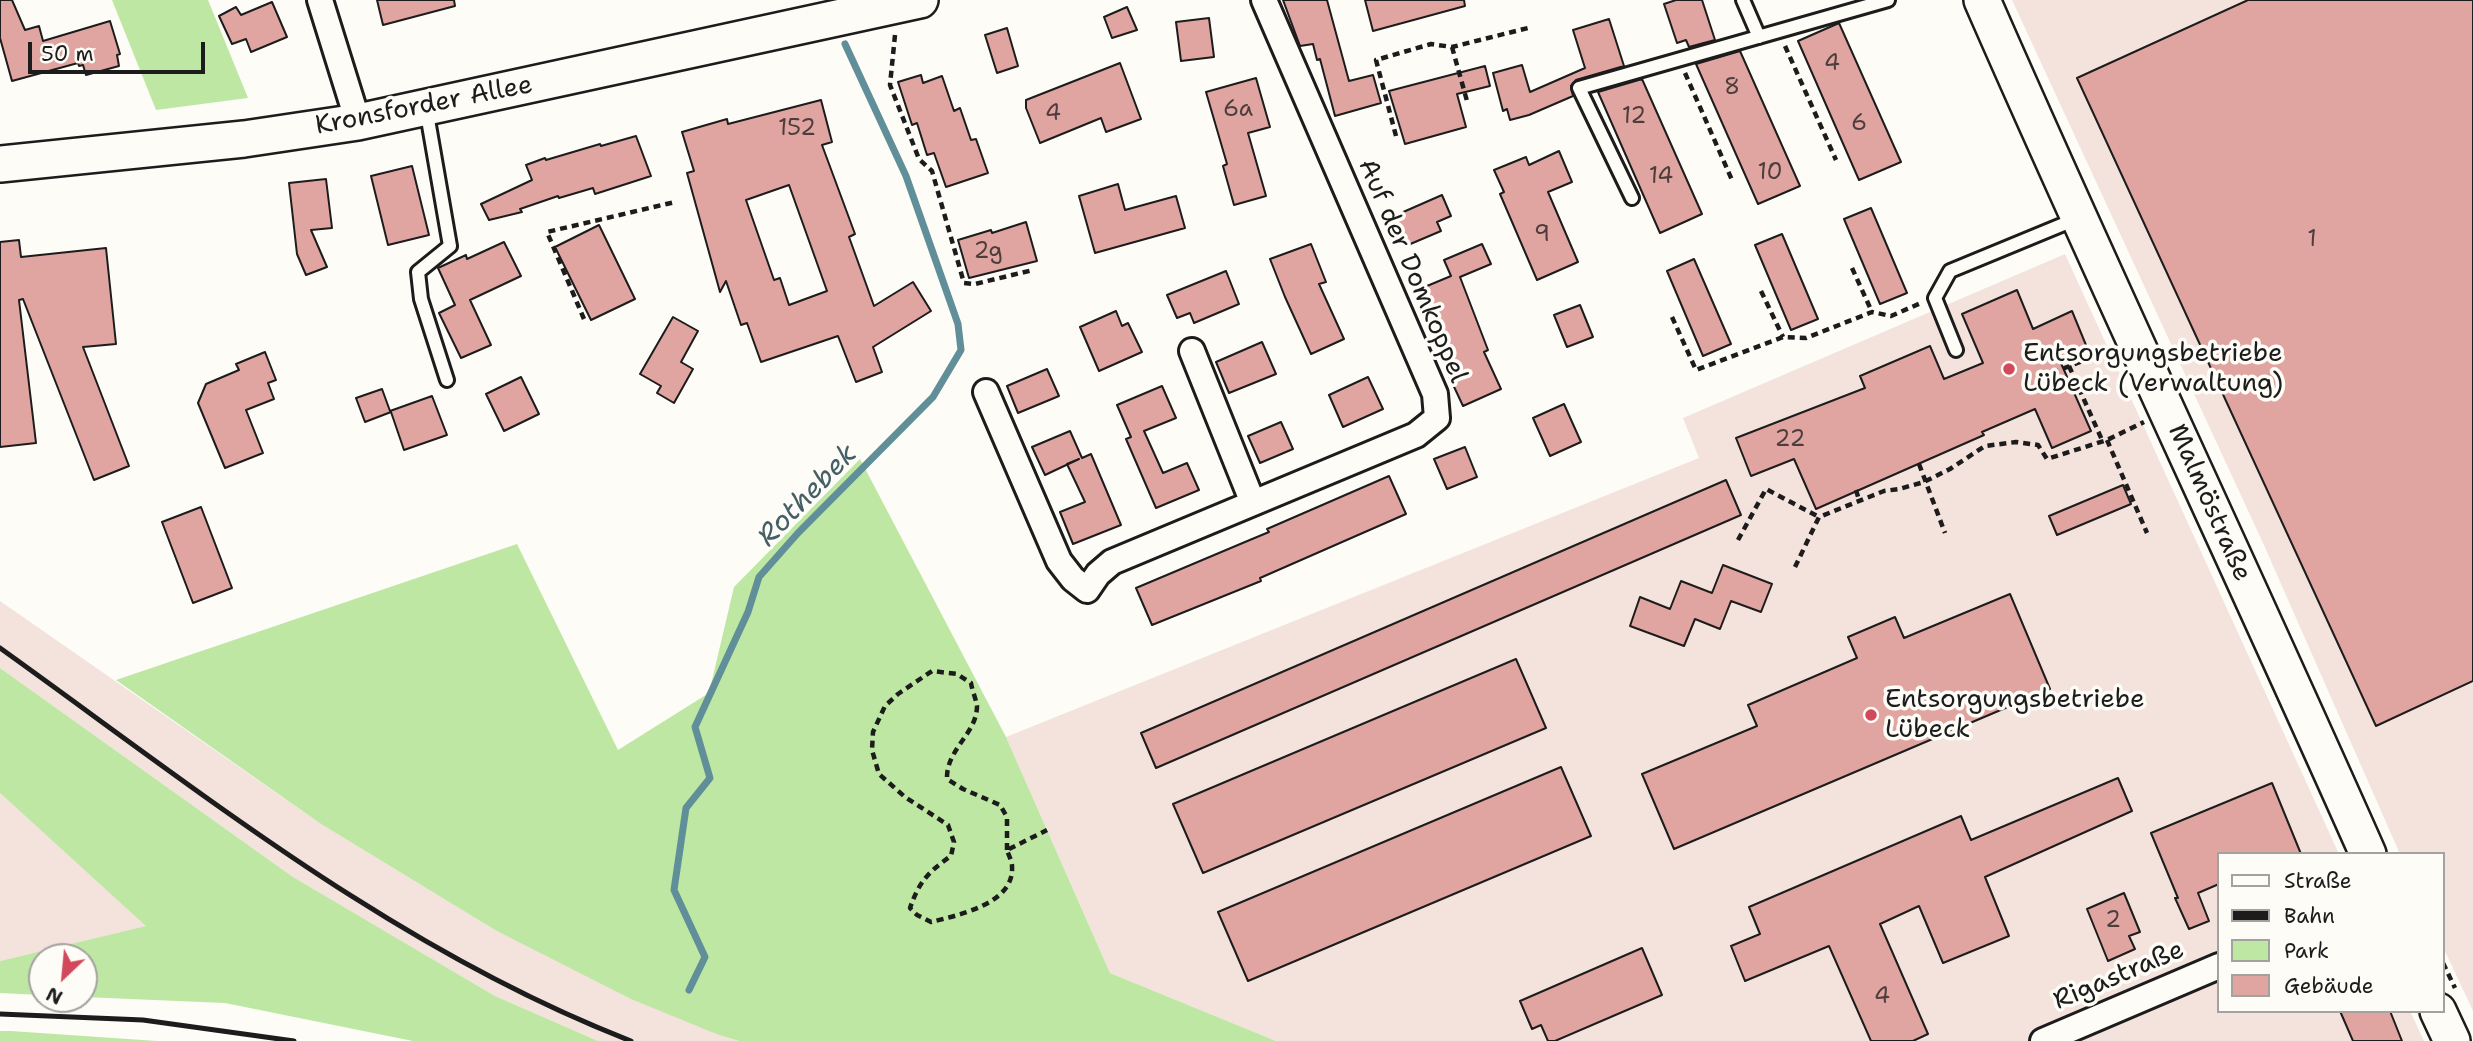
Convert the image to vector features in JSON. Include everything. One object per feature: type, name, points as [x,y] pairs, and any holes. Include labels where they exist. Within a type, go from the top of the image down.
[{"type":"street","points":[[320,0],[358,122]]},
{"type":"street","name":"Auf der Domkoppel","points":[[986,393],[1059,561],[1073,579],[1087,590],[1098,574],[1112,562],[1416,435],[1437,418],[1435,394],[1264,0]]},
{"type":"street","name":"Malmöstraße","points":[[1982,0],[2077,218],[2177,429],[2367,852]]},
{"type":"street","name":"Kronsforder Allee","points":[[0,164],[244,139],[358,122],[906,3]]},
{"type":"street","points":[[1192,351],[1253,503]]},
{"type":"street","name":"Rigastraße","points":[[2043,1041],[2218,966]]},
{"type":"street","points":[[2439,1013],[2452,1041]]},
{"type":"lane","points":[[1743,0],[1759,37]]},
{"type":"lane","points":[[1632,198],[1579,88],[1888,0]]},
{"type":"lane","points":[[425,107],[450,246],[418,272],[421,299],[447,380]]},
{"type":"lane","points":[[1956,350],[1934,298],[1950,271],[2077,218]]},
{"type":"path","points":[[906,3],[896,42],[890,85],[919,159],[932,171],[964,283],[975,285],[1033,270]]},
{"type":"path","points":[[1396,136],[1376,60],[1431,44],[1452,47],[1532,27]]},
{"type":"path","points":[[1779,32],[1836,160]]},
{"type":"path","points":[[1452,47],[1467,101]]},
{"type":"path","points":[[1679,60],[1732,180]]},
{"type":"path","points":[[584,319],[547,232],[675,202]]},
{"type":"path","points":[[1852,268],[1871,312]]},
{"type":"path","points":[[1761,291],[1783,337]]},
{"type":"path","points":[[1672,317],[1696,370],[1783,337],[1806,338],[1871,312],[1891,316],[1934,298]]},
{"type":"path","points":[[2052,373],[2114,348]]},
{"type":"path","points":[[2069,366],[2147,533]]},
{"type":"path","points":[[1795,567],[1819,517],[1884,491],[1924,481],[1950,469],[1984,446],[2016,442],[2038,446],[2046,459],[2104,440],[2148,421]]},
{"type":"path","points":[[1919,464],[1945,533]]},
{"type":"path","points":[[1738,540],[1766,489],[1819,517]]},
{"type":"path","points":[[1856,491],[1859,500]]},
{"type":"path","points":[[932,671],[957,674],[971,683],[977,706],[969,731],[947,766],[947,779],[1000,805],[1007,817],[1006,850],[1012,866],[1009,881],[999,896],[981,908],[931,922],[910,908],[918,887],[934,868],[951,856],[954,842],[948,825],[905,797],[879,774],[872,750],[873,732],[885,706],[932,671]]},
{"type":"path","points":[[1006,850],[1047,830]]},
{"type":"shaded area","points":[[2012,0],[2473,0],[2473,1011],[2445,951],[2445,852],[2399,852],[2263,543]]},
{"type":"shaded area","points":[[2065,254],[2338,852],[2218,852],[2218,1013],[2411,1013],[2424,1041],[1276,1041],[1110,973],[1006,737],[1699,458],[1683,418]]},
{"type":"shaded area","points":[[0,601],[321,824],[495,930],[719,1035],[739,1041],[598,1041],[495,996],[293,877],[0,668]]},
{"type":"shaded area","points":[[0,793],[147,926],[76,943],[28,943],[28,954],[0,961]]},
{"type":"green space","points":[[112,0],[208,0],[248,98],[156,110]]},
{"type":"green space","points":[[860,459],[1006,737],[1110,973],[1276,1041],[739,1041],[719,1035],[631,999],[495,930],[321,824],[116,680],[517,544],[618,750],[709,693],[734,587]]},
{"type":"green space","points":[[0,668],[293,877],[495,996],[598,1041],[413,1041],[225,1003],[98,998],[98,943],[75,943],[146,926],[0,793]]},
{"type":"green space","points":[[28,954],[28,994],[0,993],[0,961]]},
{"type":"green space","points":[[0,1031],[11,1031],[157,1041],[0,1041]]},
{"type":"building","points":[[0,0],[12,0],[25,30],[39,26],[43,41],[110,21],[120,54],[117,55],[119,66],[86,75],[83,65],[79,66],[78,63],[12,81],[0,38]]},
{"type":"building","points":[[377,0],[454,0],[455,6],[383,25]]},
{"type":"building","points":[[1283,0],[1327,0],[1349,81],[1373,75],[1381,103],[1335,116],[1320,59],[1317,60],[1313,44],[1300,46]]},
{"type":"building","points":[[1365,0],[1464,0],[1465,6],[1373,31]]},
{"type":"building","points":[[1676,0],[1702,0],[1715,40],[1689,47],[1686,40],[1677,43],[1664,4]]},
{"type":"building","points":[[2248,0],[2473,0],[2473,681],[2376,726],[2077,78]]},
{"type":"building","points":[[272,2],[287,37],[251,52],[246,39],[232,44],[219,16],[236,7],[241,15]]},
{"type":"building","points":[[1127,7],[1137,30],[1112,38],[1104,17]]},
{"type":"building","points":[[1209,18],[1214,57],[1181,61],[1176,22]]},
{"type":"building","points":[[1609,19],[1624,66],[1576,80],[1571,86],[1573,96],[1510,120],[1507,109],[1503,111],[1493,73],[1522,65],[1530,92],[1585,68],[1573,30]]},
{"type":"building","points":[[1839,23],[1901,162],[1859,180],[1798,41]]},
{"type":"building","points":[[1007,28],[1018,66],[997,73],[985,35]]},
{"type":"building","points":[[1740,51],[1800,186],[1758,204],[1696,64]]},
{"type":"building","points":[[1120,63],[1141,119],[1106,132],[1101,118],[1040,143],[1026,108],[1026,100]]},
{"type":"building","points":[[1485,66],[1490,86],[1457,94],[1466,127],[1405,144],[1389,91]]},
{"type":"building","points":[[921,75],[923,83],[942,76],[954,111],[960,108],[971,140],[976,139],[988,173],[946,187],[934,153],[927,155],[917,123],[912,125],[898,82]]},
{"type":"building","points":[[1256,78],[1270,127],[1248,133],[1266,196],[1234,205],[1223,166],[1227,164],[1206,92]]},
{"type":"building","points":[[1642,79],[1702,214],[1660,233],[1598,92]]},
{"type":"building","points":[[821,100],[832,142],[822,145],[855,234],[849,237],[874,306],[913,282],[931,311],[873,347],[882,372],[856,382],[838,336],[761,362],[747,323],[741,325],[726,281],[720,292],[687,173],[694,171],[682,132],[727,119],[728,124]],"holes":[[[789,185],[827,291],[789,305],[780,278],[774,280],[746,200]]]},
{"type":"building","points":[[636,136],[651,176],[595,194],[593,188],[559,198],[558,196],[520,209],[522,212],[489,220],[481,204],[532,180],[526,165]]},
{"type":"building","points":[[1559,151],[1572,182],[1548,192],[1578,262],[1537,280],[1500,194],[1504,192],[1494,170],[1526,157],[1529,165]]},
{"type":"building","points":[[412,166],[429,235],[388,245],[371,176]]},
{"type":"building","points":[[326,179],[332,228],[311,230],[327,267],[306,275],[297,254],[289,183]]},
{"type":"building","points":[[1118,184],[1125,210],[1176,196],[1185,228],[1095,253],[1079,196]]},
{"type":"building","points":[[1442,195],[1451,216],[1437,222],[1441,231],[1408,245],[1406,239],[1395,244],[1385,220]]},
{"type":"building","points":[[1871,208],[1907,293],[1880,304],[1844,219]]},
{"type":"building","points":[[1026,222],[1037,261],[969,278],[958,240]]},
{"type":"building","points":[[599,225],[635,299],[591,320],[555,247]]},
{"type":"building","points":[[1782,234],[1818,319],[1791,330],[1755,245]]},
{"type":"building","points":[[19,240],[21,257],[106,248],[116,344],[83,347],[129,466],[94,480],[23,299],[19,300],[36,443],[0,447],[0,242]]},
{"type":"building","points":[[504,242],[521,276],[470,300],[491,345],[461,358],[439,313],[455,305],[438,268],[466,255],[467,259]]},
{"type":"building","points":[[1311,244],[1326,282],[1319,284],[1344,339],[1311,354],[1270,259]]},
{"type":"building","points":[[1482,244],[1491,264],[1460,277],[1488,350],[1484,352],[1501,389],[1463,406],[1449,376],[1458,372],[1435,322],[1429,325],[1415,291],[1451,276],[1444,260]]},
{"type":"building","points":[[1694,259],[1731,344],[1703,356],[1667,271]]},
{"type":"building","points":[[1226,271],[1239,304],[1194,323],[1190,313],[1177,318],[1167,295]]},
{"type":"building","points":[[2017,290],[2033,329],[2072,311],[2088,350],[2060,361],[2091,431],[2052,448],[2035,409],[1982,432],[1984,435],[1816,509],[1794,459],[1751,476],[1736,438],[1865,388],[1860,376],[1930,346],[1944,379],[1983,363],[1962,314]]},
{"type":"building","points":[[1580,305],[1593,337],[1567,347],[1554,315]]},
{"type":"building","points":[[1116,311],[1122,326],[1128,323],[1142,352],[1099,371],[1080,327]]},
{"type":"building","points":[[673,317],[698,331],[681,362],[693,369],[674,403],[657,393],[661,386],[640,374]]},
{"type":"building","points":[[1262,342],[1276,374],[1229,393],[1216,362]]},
{"type":"building","points":[[265,352],[276,380],[268,383],[274,399],[246,410],[263,453],[225,468],[198,403],[206,384],[239,370],[236,364]]},
{"type":"building","points":[[1047,369],[1059,396],[1018,413],[1007,386]]},
{"type":"building","points":[[521,377],[539,414],[504,431],[486,394]]},
{"type":"building","points":[[1368,377],[1383,409],[1343,427],[1329,395]]},
{"type":"building","points":[[1162,386],[1176,418],[1144,431],[1163,473],[1187,463],[1199,490],[1156,508],[1126,439],[1131,437],[1117,405]]},
{"type":"building","points":[[382,389],[390,411],[432,396],[447,435],[404,450],[391,412],[365,422],[356,398]]},
{"type":"building","points":[[1564,404],[1581,442],[1550,456],[1533,418]]},
{"type":"building","points":[[1281,422],[1293,449],[1260,463],[1248,436]]},
{"type":"building","points":[[1070,431],[1082,458],[1091,454],[1121,525],[1073,544],[1060,512],[1085,502],[1067,465],[1045,475],[1032,447]]},
{"type":"building","points":[[1465,447],[1477,477],[1447,489],[1434,459]]},
{"type":"building","points":[[1389,476],[1406,514],[1260,578],[1261,581],[1152,625],[1136,588],[1269,532],[1267,529]]},
{"type":"building","points":[[1726,480],[1741,515],[1156,768],[1141,733]]},
{"type":"building","points":[[2123,485],[2131,504],[2057,535],[2049,516]]},
{"type":"building","points":[[201,507],[232,588],[193,603],[162,522]]},
{"type":"building","points":[[1723,565],[1772,584],[1761,612],[1731,601],[1720,629],[1695,619],[1684,646],[1630,626],[1640,597],[1670,609],[1681,581],[1712,593]]},
{"type":"building","name":"Entsorgungsbetriebe Lübeck","points":[[2010,594],[2050,689],[1674,849],[1642,774],[1757,726],[1748,705],[1857,658],[1848,637],[1895,617],[1904,638]]},
{"type":"building","points":[[1516,659],[1546,728],[1203,873],[1173,804]]},
{"type":"building","points":[[1561,767],[1591,836],[1248,981],[1218,912]]},
{"type":"building","points":[[2118,778],[2132,811],[1985,877],[2009,936],[1943,963],[1919,906],[1880,924],[1928,1034],[1913,1041],[1871,1041],[1829,946],[1745,981],[1731,946],[1760,934],[1749,907],[1961,816],[1971,840]]},
{"type":"building","points":[[2272,783],[2300,852],[2218,852],[2218,884],[2198,893],[2209,921],[2189,929],[2151,833]]},
{"type":"building","points":[[2124,893],[2140,932],[2129,936],[2135,949],[2108,961],[2087,909]]},
{"type":"building","points":[[1642,948],[1662,995],[1555,1041],[1548,1041],[1541,1025],[1532,1029],[1520,1001]]},
{"type":"building","points":[[2341,1013],[2391,1013],[2402,1041],[2353,1041]]},
{"type":"waterway","name":"Rothebek","points":[[689,990],[705,957],[674,890],[686,808],[710,778],[695,727],[748,612],[759,577],[798,533],[933,397],[961,350],[958,324],[906,176],[845,44]]},
{"type":"railway","points":[[0,648],[227,812],[382,915],[462,962],[545,1004],[631,1041]]},
{"type":"railway","points":[[0,1014],[143,1020],[294,1041]]},
{"type":"place","name":"Entsorgungsbetriebe Lübeck (Verwaltung)","points":[[2009,369]]},
{"type":"place","name":"Entsorgungsbetriebe Lübeck","points":[[1871,715]]}]
